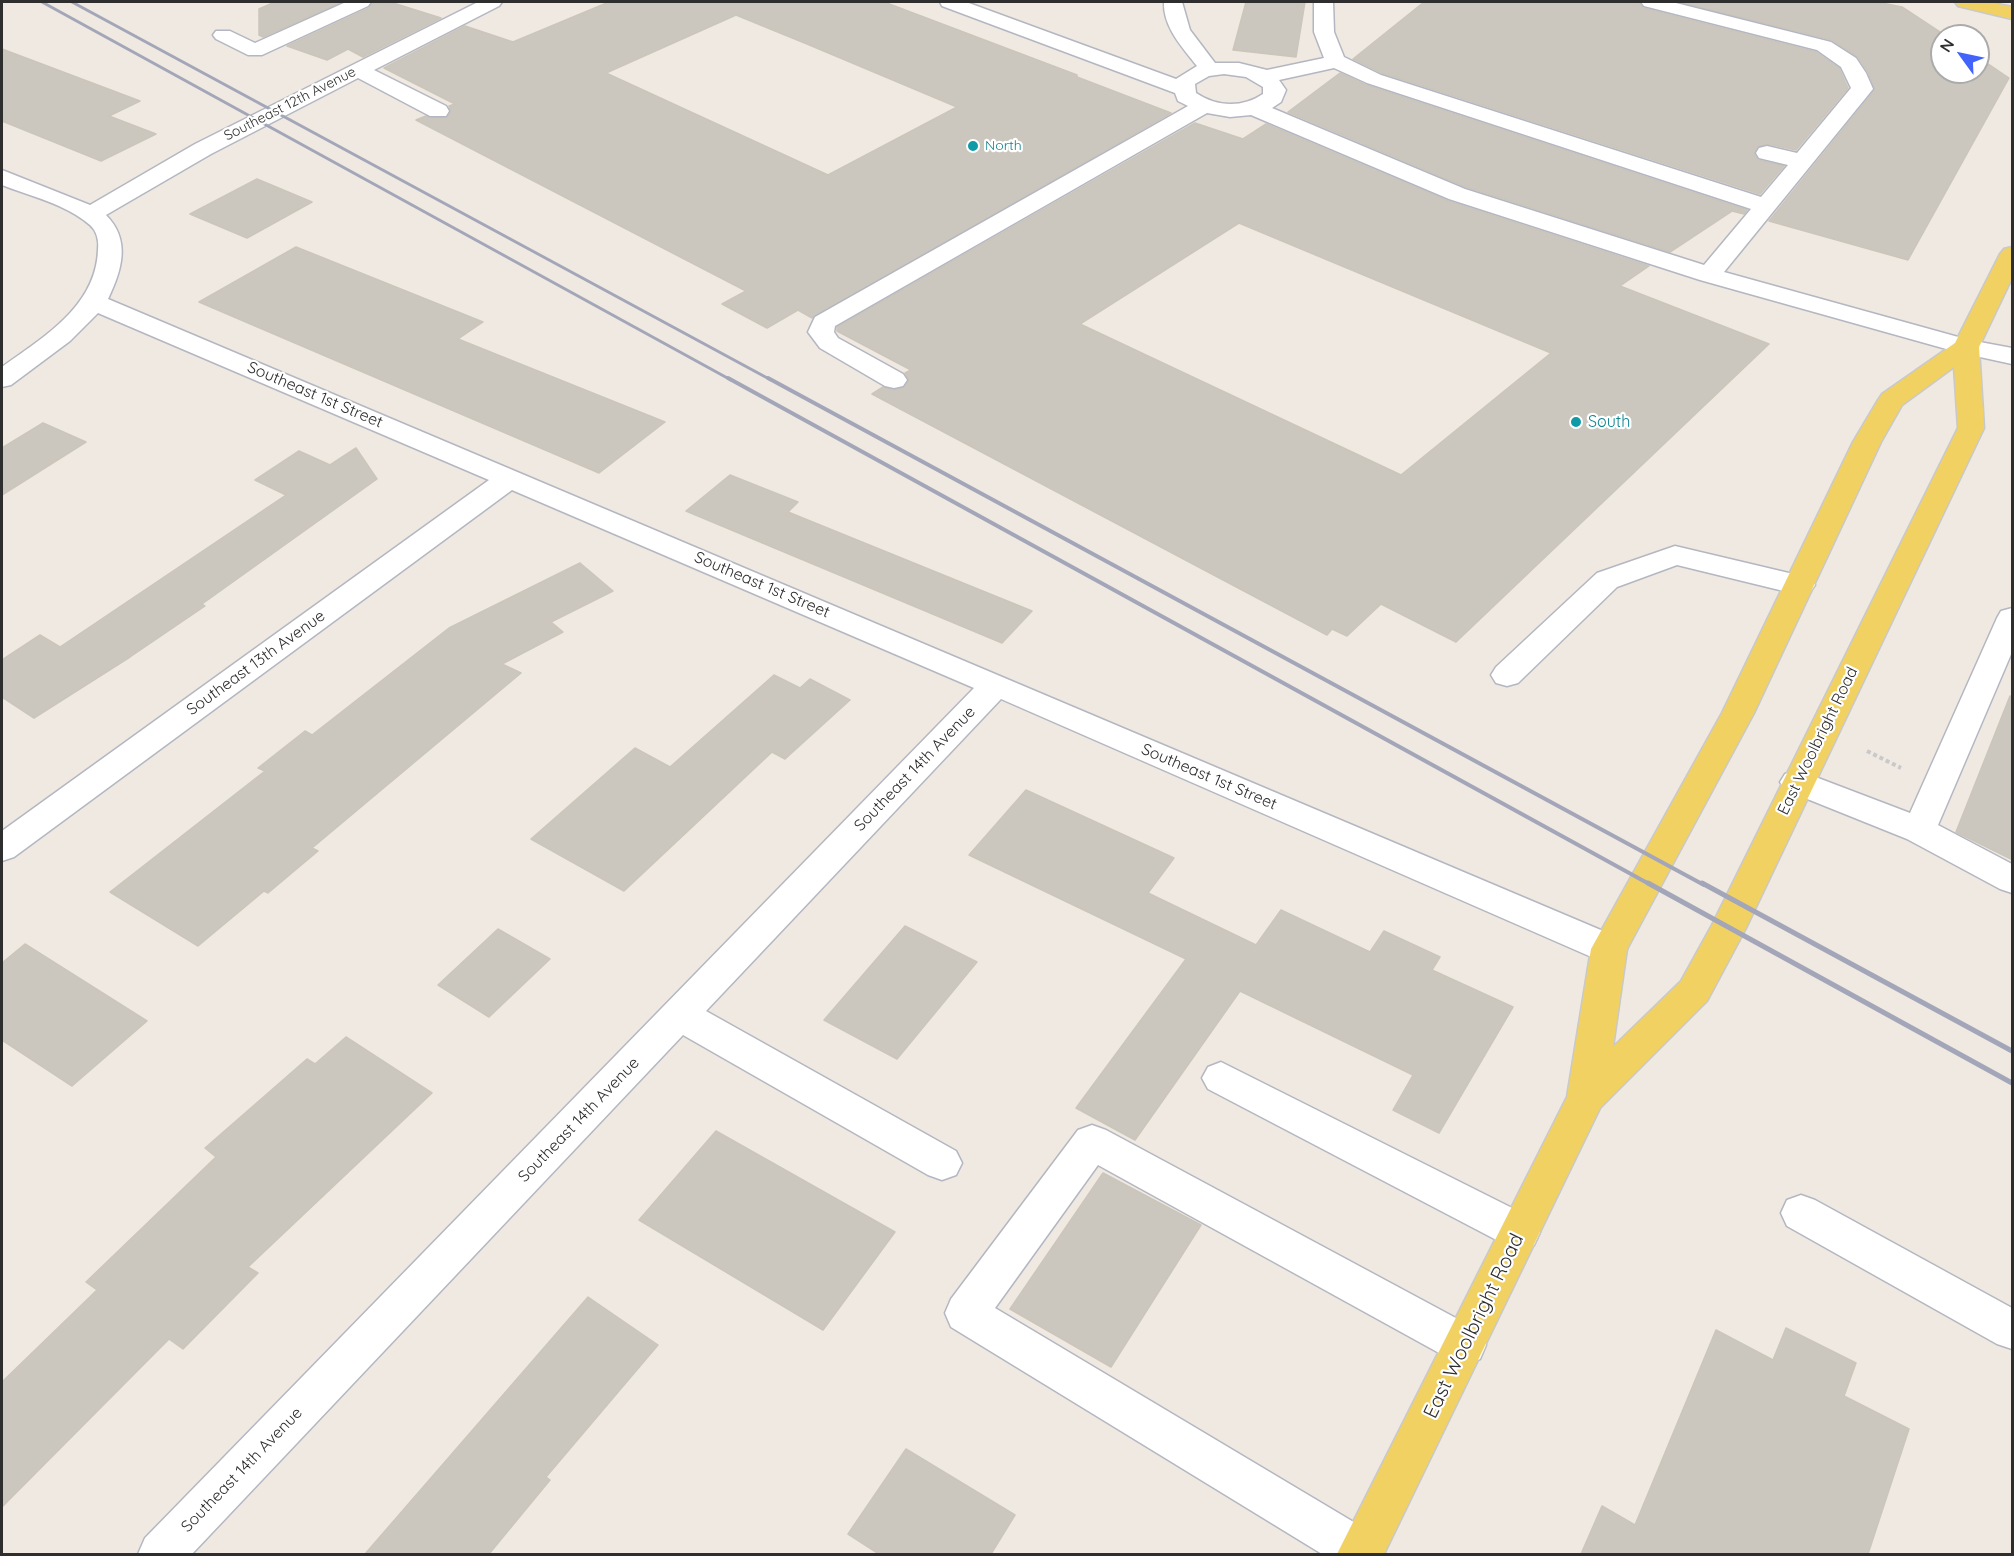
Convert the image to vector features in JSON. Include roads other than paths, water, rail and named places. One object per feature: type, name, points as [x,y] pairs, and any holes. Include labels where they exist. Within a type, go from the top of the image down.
[{"type":"main road","points":[[1965,2],[2013,13]]},
{"type":"main road","name":"East Woolbright Road","points":[[1361,1553],[1586,1097],[1608,949],[1738,713],[1867,442],[1891,400],[1966,347],[2013,254]]},
{"type":"main road","name":"East Woolbright Road","points":[[1586,1097],[1694,991],[1971,428],[1966,347]]},
{"type":"street","points":[[223,35],[255,51],[361,2]]},
{"type":"street","points":[[452,2],[485,5]]},
{"type":"street","points":[[949,2],[1183,89],[1186,96],[1204,106],[1230,111],[1254,108],[1273,97],[1275,90],[1265,77]]},
{"type":"street","points":[[1173,2],[1173,11],[1185,41],[1209,69]]},
{"type":"street","points":[[1324,2],[1321,18],[1324,38],[1336,61],[1374,79],[1766,206]]},
{"type":"street","points":[[1651,2],[1824,46],[1846,58],[1856,70],[1862,89],[1709,275]]},
{"type":"street","name":"Southeast 12th Avenue","points":[[91,214],[203,149],[485,5]]},
{"type":"street","points":[[1183,89],[1189,77],[1209,69],[1239,69],[1265,77],[1336,61]]},
{"type":"street","points":[[358,70],[438,111]]},
{"type":"street","points":[[894,380],[829,344],[820,332],[824,322],[1204,106]]},
{"type":"street","points":[[1254,108],[1457,194],[1709,275],[1966,347],[2013,356]]},
{"type":"street","points":[[1767,153],[1802,161]]},
{"type":"street","points":[[2,177],[91,214],[105,228],[110,244],[106,278],[94,302],[61,336],[2,378]]},
{"type":"street","name":"Southeast 1st Street","points":[[94,302],[996,685],[1608,949]]},
{"type":"street","points":[[1966,347],[2013,366]]},
{"type":"street","name":"Southeast 13th Avenue","points":[[2,848],[510,478]]},
{"type":"street","points":[[1507,675],[1607,580],[1675,555],[1800,585]]},
{"type":"street","points":[[1919,830],[2009,637]]},
{"type":"street","name":"Southeast 14th Avenue","points":[[161,1554],[996,685]]},
{"type":"street","points":[[1797,783],[1919,830],[2013,880]]},
{"type":"street","points":[[680,1014],[942,1163]]},
{"type":"street","points":[[1221,1078],[1520,1232]]},
{"type":"street","points":[[1361,1553],[966,1313],[1092,1142],[1465,1345]]},
{"type":"street","points":[[1801,1213],[2013,1330]]},
{"type":"railway","points":[[42,2],[731,380]]},
{"type":"railway","points":[[72,2],[771,380]]},
{"type":"railway","points":[[728,378],[1651,885]]},
{"type":"railway","points":[[768,378],[1704,885]]},
{"type":"railway","points":[[1648,883],[2012,1083]]},
{"type":"railway","points":[[1702,883],[2012,1051]]},
{"type":"place","name":"North","points":[[973,146]]},
{"type":"place","name":"South","points":[[1576,422]]}]
